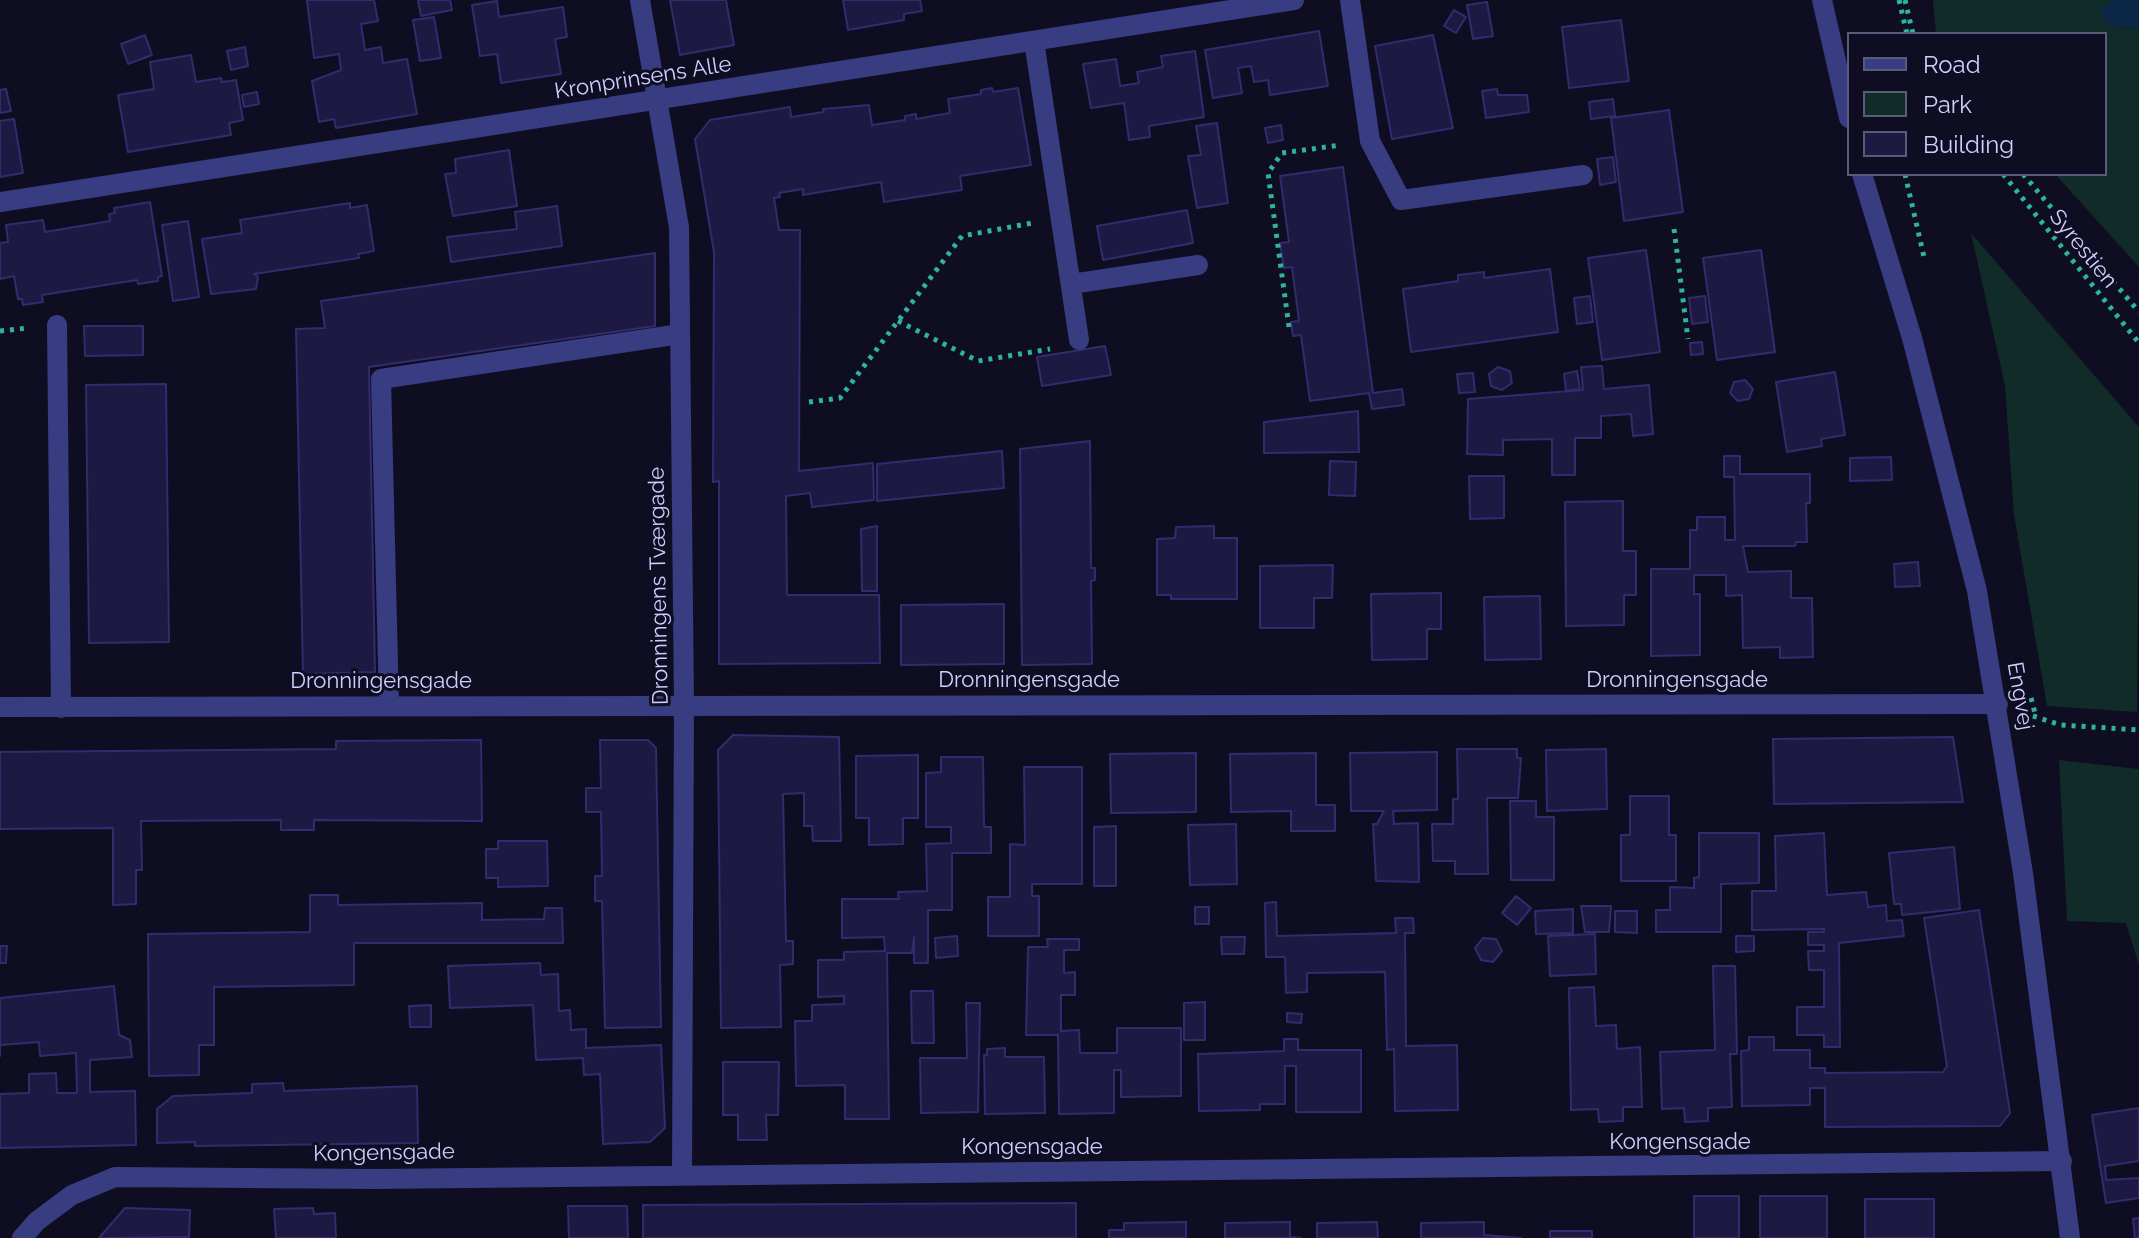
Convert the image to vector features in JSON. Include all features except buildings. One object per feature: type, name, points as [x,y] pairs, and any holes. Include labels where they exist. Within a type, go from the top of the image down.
[{"type":"street","name":"Dronningens Tværgade","points":[[640,0],[679,227],[684,704],[682,1174]]},
{"type":"street","name":"Kronprinsens Alle","points":[[0,202],[1294,0]]},
{"type":"street","points":[[1350,0],[1370,141],[1401,200],[1583,175]]},
{"type":"street","points":[[1822,0],[1847,109]]},
{"type":"street","points":[[1034,41],[1079,340]]},
{"type":"street","name":"Engvej","points":[[1863,176],[1928,397],[1977,591],[1998,704],[2070,1238]]},
{"type":"street","points":[[1071,284],[1198,265]]},
{"type":"street","points":[[57,325],[61,708]]},
{"type":"street","points":[[389,705],[381,379],[680,334]]},
{"type":"street","name":"Dronningensgade","points":[[0,707],[1998,704]]},
{"type":"street","name":"Kongensgade","points":[[22,1238],[72,1195],[115,1177],[376,1179],[2062,1161]]},
{"type":"path","points":[[1899,0],[1909,32]]},
{"type":"path","points":[[1905,0],[1910,32]]},
{"type":"path","points":[[1289,327],[1268,173],[1282,153],[1370,141]]},
{"type":"path","name":"Syrestien","points":[[2005,176],[2139,343]]},
{"type":"path","name":"Syrestien","points":[[2025,176],[2139,312]]},
{"type":"path","points":[[809,402],[840,398],[962,236],[1061,217]]},
{"type":"path","points":[[1674,229],[1688,339]]},
{"type":"path","points":[[898,321],[978,361],[1032,355],[1079,340]]},
{"type":"path","points":[[1998,704],[2061,725],[2139,730]]},
{"type":"green space","points":[[1933,0],[2115,0],[2101,9],[2117,28],[2139,29],[2139,267],[2057,176],[2107,176],[2107,32],[1936,32]]},
{"type":"green space","points":[[1971,233],[2139,427],[2137,712],[2047,706],[2014,515],[2005,386]]},
{"type":"green space","points":[[2059,760],[2139,769],[2139,965],[2126,923],[2067,921]]},
{"type":"water","points":[[2115,0],[2139,0],[2139,29],[2117,28],[2104,22],[2101,9]]}]
